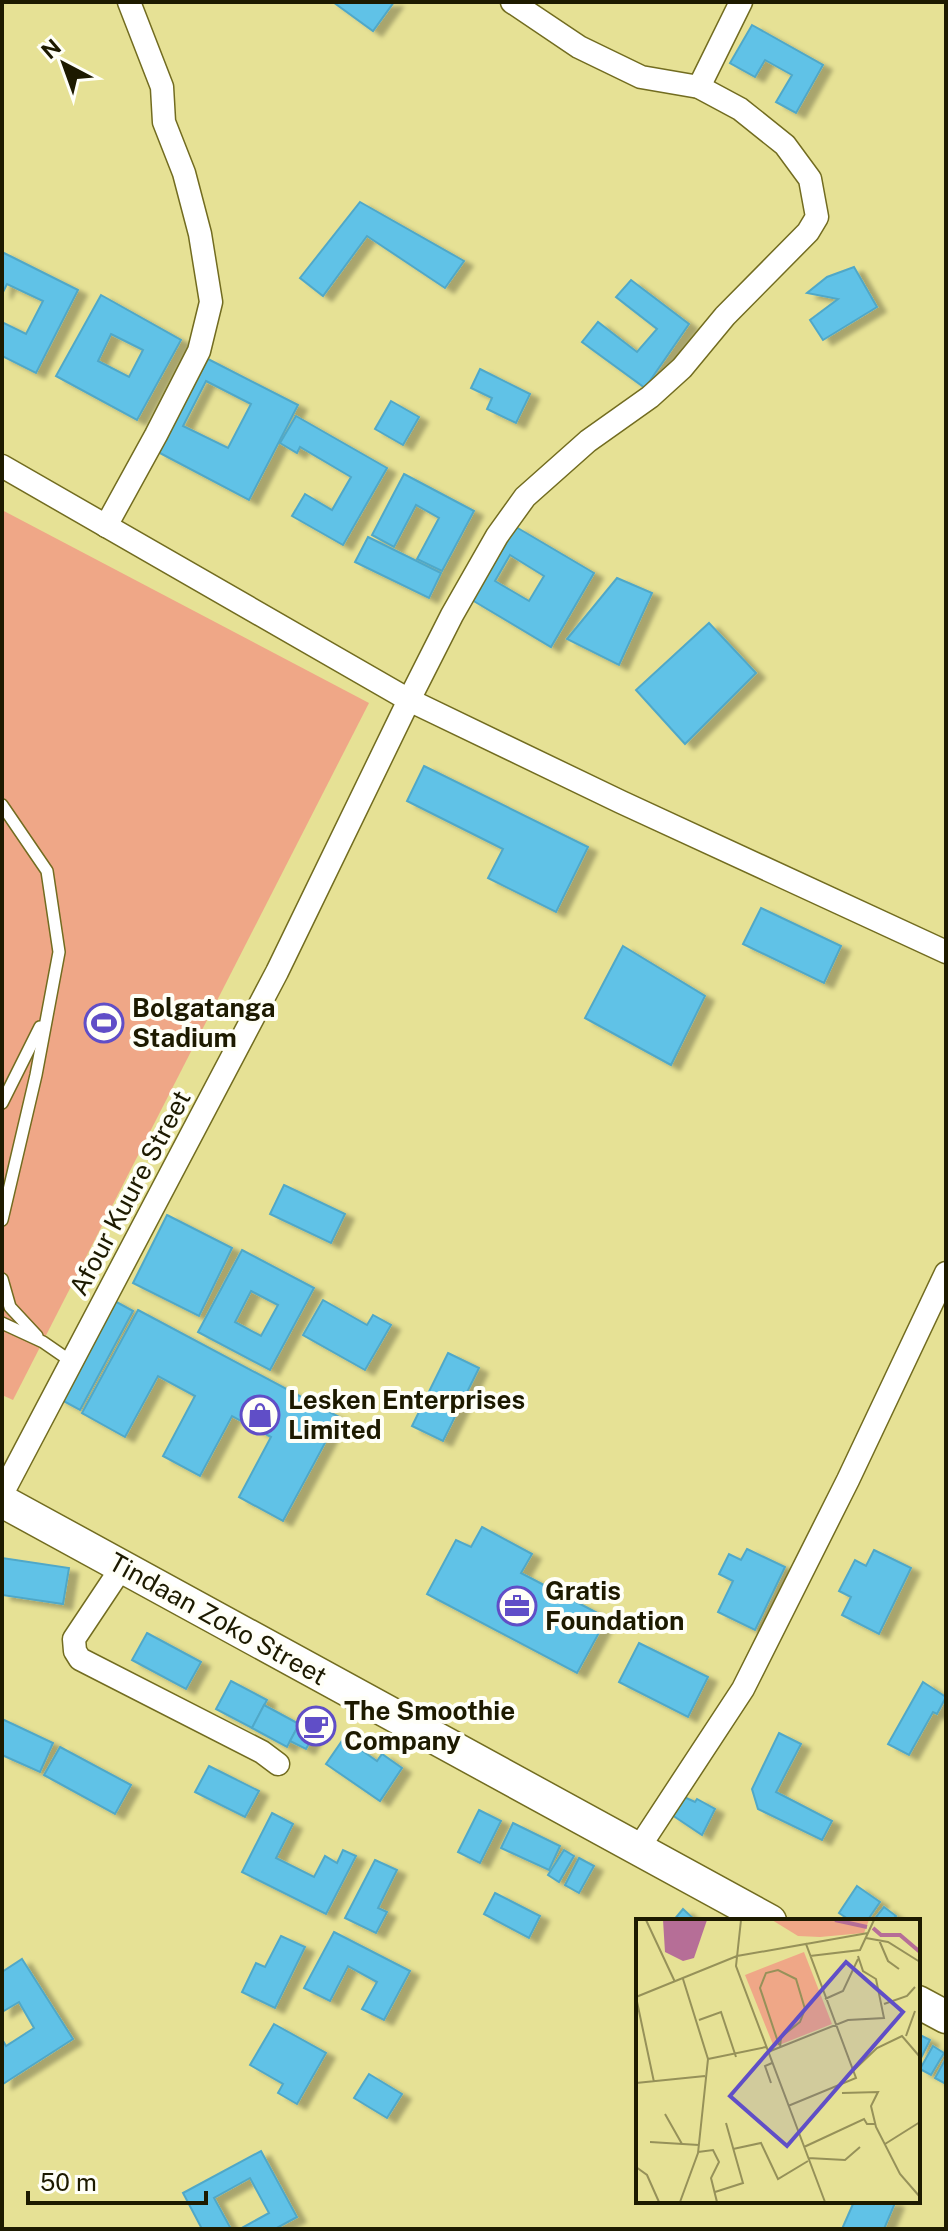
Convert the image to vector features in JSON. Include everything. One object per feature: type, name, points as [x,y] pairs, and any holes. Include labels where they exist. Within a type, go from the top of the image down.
[{"type":"main road","name":"Tindaan Zoko Street","points":[[2,1501],[766,1919]]},
{"type":"main road","points":[[920,2003],[946,2017]]},
{"type":"street","points":[[106,526],[199,351],[211,302],[200,234],[184,173],[164,122],[162,87],[129,2]]},
{"type":"street","points":[[512,2],[579,47],[641,77],[699,87],[741,2]]},
{"type":"street","name":"Afour Kuure Street","points":[[2,1494],[277,972],[409,700],[497,536],[525,497],[588,441],[650,397],[682,368],[725,316],[808,232],[817,217],[810,179],[785,145],[740,109],[699,87]]},
{"type":"street","points":[[2,466],[409,700],[946,952]]},
{"type":"street","points":[[638,1849],[743,1689],[848,1480],[946,1273]]},
{"type":"street","points":[[122,1567],[74,1639],[75,1651],[80,1659],[262,1752],[278,1764]]},
{"type":"lane","points":[[2,805],[47,871],[59,952],[36,1075],[2,1220]]},
{"type":"lane","points":[[2,1103],[46,1016]]},
{"type":"lane","points":[[2,1279],[10,1307],[43,1342]]},
{"type":"lane","points":[[2,1323],[43,1342],[72,1362]]},
{"type":"shaded area","name":"Bolgatanga Stadium","points":[[2,510],[369,703],[13,1400],[2,1395]]},
{"type":"building","points":[[333,2],[394,2],[373,31]]},
{"type":"building","points":[[752,25],[823,65],[796,113],[776,102],[792,75],[765,60],[755,77],[730,63]]},
{"type":"building","points":[[360,202],[464,261],[445,288],[367,236],[323,296],[300,278]]},
{"type":"building","points":[[2,252],[78,290],[36,373],[2,356],[2,322],[26,334],[43,301],[7,284],[2,294]]},
{"type":"building","points":[[854,267],[877,307],[823,340],[810,320],[838,299],[807,293],[827,277]]},
{"type":"building","points":[[631,280],[689,324],[645,388],[582,342],[598,322],[637,352],[657,329],[616,297]]},
{"type":"building","points":[[101,295],[181,340],[137,420],[56,376]],"holes":[[[111,334],[143,350],[129,377],[98,361]]]},
{"type":"building","points":[[208,359],[298,405],[249,500],[158,452]],"holes":[[[206,381],[251,404],[228,448],[183,426]]]},
{"type":"building","points":[[480,369],[530,394],[516,423],[487,409],[492,398],[471,388]]},
{"type":"building","points":[[391,401],[419,417],[403,445],[375,429]]},
{"type":"building","points":[[296,416],[387,468],[343,545],[292,516],[305,494],[332,510],[351,477],[300,447],[297,453],[280,443]]},
{"type":"building","points":[[404,474],[474,511],[442,571],[417,559],[439,518],[416,505],[394,547],[372,535]]},
{"type":"building","points":[[516,527],[594,573],[551,647],[472,600]],"holes":[[[510,555],[544,576],[529,601],[495,581]]]},
{"type":"building","points":[[368,537],[441,573],[429,598],[355,562]]},
{"type":"building","points":[[617,578],[652,593],[619,665],[567,639]]},
{"type":"building","points":[[709,623],[756,673],[685,744],[636,690]]},
{"type":"building","points":[[424,766],[588,847],[556,912],[488,878],[503,849],[407,801]]},
{"type":"building","points":[[761,908],[841,946],[824,983],[743,944]]},
{"type":"building","points":[[623,946],[705,996],[671,1065],[585,1018]]},
{"type":"building","points":[[284,1185],[345,1214],[331,1243],[270,1214]]},
{"type":"building","points":[[167,1215],[232,1248],[199,1316],[133,1283]]},
{"type":"building","points":[[242,1250],[314,1288],[270,1370],[198,1332]],"holes":[[[251,1291],[278,1305],[261,1336],[235,1322]]]},
{"type":"building","points":[[111,1299],[133,1311],[80,1410],[58,1398]]},
{"type":"building","points":[[323,1300],[367,1325],[373,1315],[391,1325],[365,1370],[303,1335]]},
{"type":"building","name":"Lesken Enterprises Limited","points":[[138,1310],[339,1417],[283,1521],[239,1497],[271,1437],[232,1416],[200,1476],[163,1456],[195,1396],[158,1376],[125,1437],[82,1413]]},
{"type":"building","points":[[448,1353],[479,1368],[443,1441],[412,1426]]},
{"type":"building","name":"Gratis Foundation","points":[[482,1527],[532,1554],[521,1573],[607,1618],[577,1673],[427,1594],[456,1540],[471,1547]]},
{"type":"building","points":[[747,1549],[785,1567],[755,1630],[718,1612],[733,1581],[719,1574],[729,1554],[741,1560]]},
{"type":"building","points":[[874,1550],[911,1568],[879,1634],[842,1615],[851,1597],[839,1591],[855,1560],[866,1566]]},
{"type":"building","points":[[2,1558],[69,1568],[63,1604],[2,1595]]},
{"type":"building","points":[[147,1633],[201,1662],[186,1689],[132,1660]]},
{"type":"building","points":[[639,1643],[708,1677],[688,1717],[619,1682]]},
{"type":"building","points":[[231,1681],[267,1700],[252,1728],[216,1709]]},
{"type":"building","points":[[923,1682],[946,1697],[937,1714],[933,1712],[909,1755],[888,1744]]},
{"type":"building","points":[[264,1705],[299,1724],[287,1747],[252,1728]]},
{"type":"building","points":[[303,1717],[319,1726],[306,1749],[290,1741]]},
{"type":"building","points":[[2,1719],[53,1743],[40,1772],[2,1755]]},
{"type":"building","points":[[779,1733],[801,1744],[776,1792],[832,1821],[822,1840],[758,1809],[752,1789]]},
{"type":"building","points":[[344,1738],[377,1761],[382,1754],[402,1768],[380,1801],[326,1764]]},
{"type":"building","points":[[60,1747],[131,1785],[115,1814],[44,1775]]},
{"type":"building","points":[[209,1766],[259,1791],[245,1817],[195,1792]]},
{"type":"building","points":[[682,1796],[695,1802],[697,1799],[715,1809],[702,1835],[672,1815]]},
{"type":"building","points":[[479,1810],[501,1821],[480,1863],[458,1852]]},
{"type":"building","points":[[272,1813],[293,1824],[276,1858],[314,1877],[325,1856],[337,1863],[343,1850],[356,1856],[326,1914],[242,1872]]},
{"type":"building","points":[[513,1823],[560,1846],[549,1870],[501,1848]]},
{"type":"building","points":[[564,1850],[574,1856],[559,1882],[548,1875]]},
{"type":"building","points":[[579,1858],[594,1866],[579,1893],[565,1885]]},
{"type":"building","points":[[375,1860],[397,1870],[378,1908],[387,1912],[376,1933],[345,1918]]},
{"type":"building","points":[[857,1886],[880,1902],[868,1919],[848,1919],[839,1913]]},
{"type":"building","points":[[495,1893],[540,1916],[529,1938],[484,1914]]},
{"type":"building","points":[[884,1907],[896,1916],[893,1919],[875,1919]]},
{"type":"building","points":[[683,1909],[694,1919],[675,1919]]},
{"type":"building","points":[[334,1932],[410,1971],[384,2020],[362,2009],[377,1982],[348,1966],[330,2001],[304,1988]]},
{"type":"building","points":[[281,1936],[305,1947],[275,2008],[242,1992],[256,1963],[265,1967]]},
{"type":"building","points":[[22,1959],[73,2039],[3,2084],[2,2039],[6,2046],[34,2028],[19,2002],[2,2012],[2,1972]]},
{"type":"building","points":[[274,2024],[326,2053],[297,2104],[278,2093],[283,2084],[250,2065]]},
{"type":"building","points":[[920,2035],[930,2040],[920,2060]]},
{"type":"building","points":[[933,2046],[944,2053],[931,2075],[920,2069]]},
{"type":"building","points":[[946,2058],[946,2084],[935,2078]]},
{"type":"building","points":[[369,2074],[402,2094],[387,2118],[354,2098]]},
{"type":"building","points":[[261,2151],[297,2217],[275,2229],[240,2229],[269,2213],[250,2178],[214,2198],[231,2229],[202,2229],[183,2193]]},
{"type":"building","points":[[850,2203],[895,2203],[884,2229],[842,2229],[853,2204]]},
{"type":"place","name":"Bolgatanga Stadium","points":[[104,1023]]},
{"type":"place","name":"Lesken Enterprises Limited","points":[[260,1415]]},
{"type":"place","name":"Gratis Foundation","points":[[517,1606]]},
{"type":"place","name":"The Smoothie Company","points":[[316,1726]]}]
